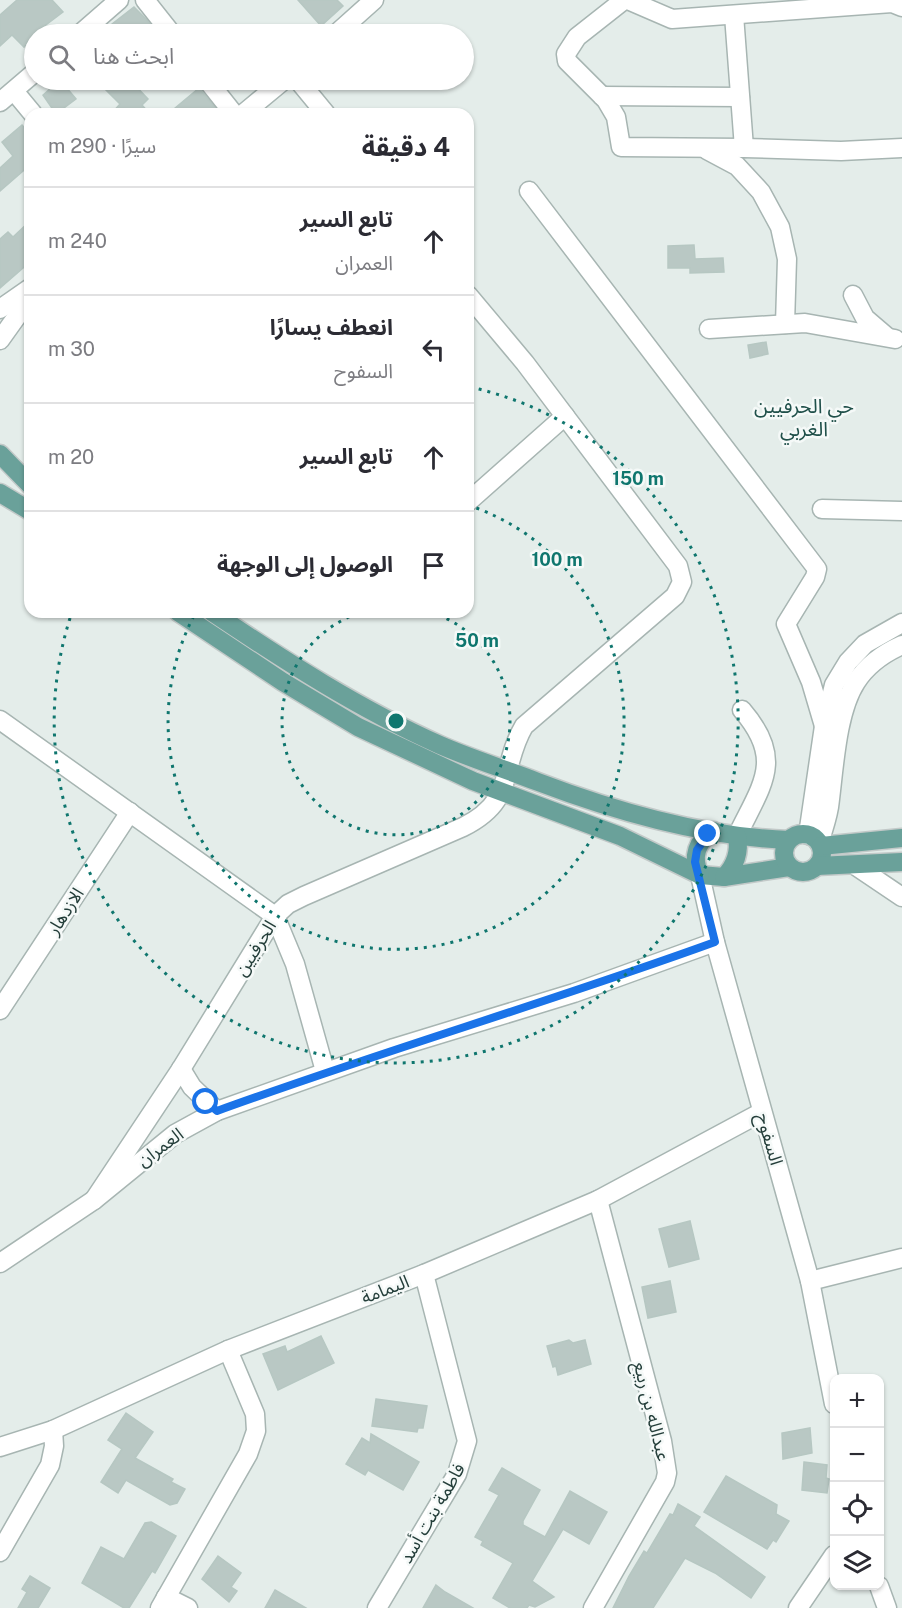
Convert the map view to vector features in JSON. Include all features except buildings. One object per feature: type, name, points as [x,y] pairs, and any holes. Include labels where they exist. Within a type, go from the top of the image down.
[{"type":"main road","points":[[0,454],[24,479]]},
{"type":"main road","points":[[0,493],[24,507]]},
{"type":"main road","points":[[187,618],[239,655],[358,727],[502,793],[620,836],[700,875],[724,877],[789,867],[807,873],[818,866],[856,866],[902,862]]},
{"type":"main road","points":[[221,618],[326,686],[438,744],[622,811],[736,836],[789,840],[800,834],[816,841],[902,838]]},
{"type":"main road","points":[[700,875],[695,862],[697,850],[703,838],[714,831]]},
{"type":"main road","points":[[724,877],[735,861],[738,848],[736,836]]},
{"type":"main road","points":[[789,840],[783,852],[789,867]]},
{"type":"main road","points":[[816,841],[822,857],[818,866]]},
{"type":"street","points":[[91,24],[119,0]]},
{"type":"street","points":[[145,0],[164,24]]},
{"type":"street","points":[[347,24],[368,6],[381,0]]},
{"type":"street","points":[[902,7],[892,3],[672,19],[626,0],[577,37],[566,54],[567,61],[602,96],[616,117],[621,147],[841,151],[902,148]]},
{"type":"street","points":[[734,15],[744,148]]},
{"type":"street","points":[[24,82],[7,96],[24,108]]},
{"type":"street","points":[[215,90],[229,108]]},
{"type":"street","points":[[250,108],[272,90]]},
{"type":"street","points":[[306,90],[321,108]]},
{"type":"street","points":[[602,96],[740,97]]},
{"type":"street","points":[[702,148],[737,166],[761,192],[780,227],[787,259],[785,324]]},
{"type":"street","points":[[529,191],[817,569],[815,577],[786,624],[811,682],[824,726]]},
{"type":"street","points":[[0,309],[24,292]]},
{"type":"street","points":[[853,295],[859,309],[870,323],[884,335],[898,340]]},
{"type":"street","points":[[474,302],[565,416],[678,566],[682,582],[675,596],[525,726],[502,793]]},
{"type":"street","points":[[0,340],[24,306]]},
{"type":"street","points":[[709,329],[805,323],[898,340]]},
{"type":"street","points":[[474,497],[565,416]]},
{"type":"street","points":[[822,509],[902,511]]},
{"type":"street","points":[[816,841],[824,726],[834,685],[848,662],[876,636],[902,623]]},
{"type":"street","points":[[816,841],[828,811],[836,752],[849,694],[856,682],[877,660],[902,645]]},
{"type":"street","points":[[736,836],[762,783],[767,753],[759,730],[742,710]]},
{"type":"street","points":[[0,720],[275,916],[295,964],[325,1071]]},
{"type":"street","name":"الحرفيين","points":[[94,1200],[181,1069],[275,916],[288,904],[304,896],[472,823],[489,809],[502,793]]},
{"type":"street","name":"الازدهار","points":[[0,1010],[130,812]]},
{"type":"street","points":[[856,866],[902,897]]},
{"type":"street","name":"السفوح","points":[[700,875],[715,942],[810,1281],[830,1384]]},
{"type":"street","name":"العمران","points":[[0,1263],[94,1200],[174,1134],[217,1111],[325,1071],[574,993],[715,942]]},
{"type":"street","points":[[181,1069],[192,1087],[217,1111]]},
{"type":"street","name":"اليمامة","points":[[0,1447],[53,1430],[228,1350],[424,1274],[598,1200],[762,1112]]},
{"type":"street","name":"عبدالله بن ربيع","points":[[593,1608],[665,1482],[667,1473],[662,1442],[598,1200]]},
{"type":"street","points":[[810,1281],[902,1258]]},
{"type":"street","name":"فاطمة بنت أسد","points":[[377,1608],[457,1474],[467,1440],[424,1274]]},
{"type":"street","points":[[188,1608],[163,1602],[248,1454],[256,1431],[255,1414],[228,1350]]},
{"type":"street","points":[[0,1552],[50,1465],[54,1446],[53,1430]]},
{"type":"street","points":[[798,1608],[830,1562]]},
{"type":"street","points":[[880,1590],[887,1608]]},
{"type":"district","name":"حي الحرفيين الغربي","points":[[804,418]]},
{"type":"route","points":[[206,1102],[217,1111],[325,1071],[574,993],[715,942],[695,862],[699,844],[708,834]]}]
